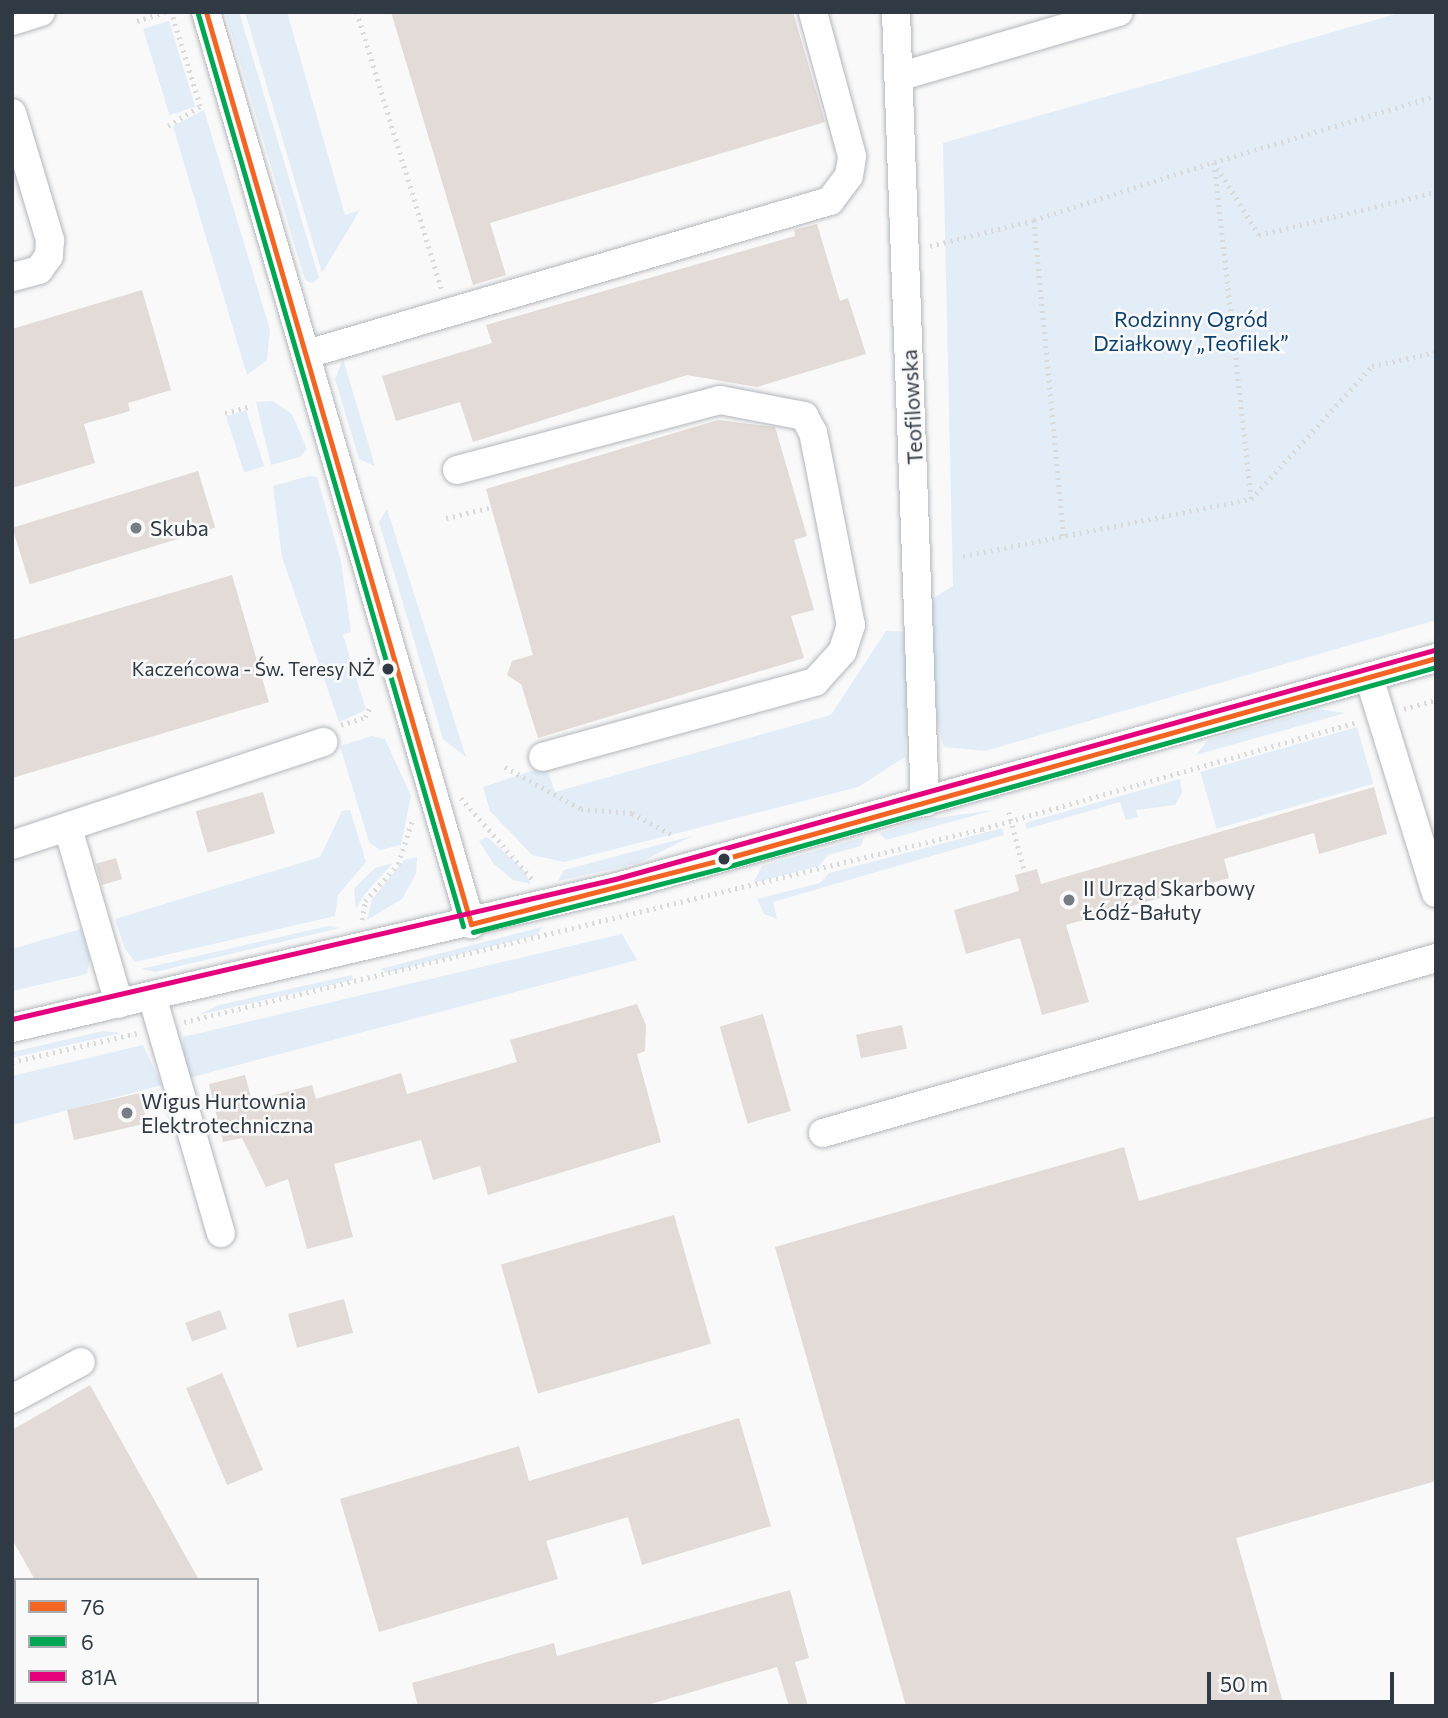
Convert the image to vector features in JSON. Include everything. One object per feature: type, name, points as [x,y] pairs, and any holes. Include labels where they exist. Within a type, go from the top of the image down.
[{"type":"street","points":[[12,21],[41,12]]},
{"type":"street","points":[[206,12],[306,354],[388,654],[471,924]]},
{"type":"street","points":[[306,354],[840,194],[852,156],[813,12]]},
{"type":"street","name":"Teofilowska","points":[[896,12],[925,802]]},
{"type":"street","points":[[898,77],[1119,12]]},
{"type":"street","points":[[12,113],[50,240],[49,256],[39,270],[12,277]]},
{"type":"street","points":[[457,470],[720,400],[804,416],[813,432],[851,625],[842,652],[815,682],[543,757]]},
{"type":"street","points":[[12,1028],[471,924],[925,802],[1435,659]]},
{"type":"street","points":[[1369,677],[1436,893]]},
{"type":"street","points":[[12,845],[68,828],[327,735]]},
{"type":"street","points":[[68,828],[119,1004]]},
{"type":"street","points":[[823,1133],[1436,958]]},
{"type":"street","points":[[152,996],[221,1233]]},
{"type":"street","points":[[12,1399],[80,1362]]},
{"type":"path","points":[[137,21],[165,12]]},
{"type":"path","points":[[168,126],[200,106],[171,12]]},
{"type":"path","points":[[357,12],[448,311]]},
{"type":"path","points":[[905,248],[944,245],[1034,220],[1214,162],[1436,96]]},
{"type":"path","points":[[1214,162],[1259,235],[1436,192]]},
{"type":"path","points":[[1214,162],[1251,499]]},
{"type":"path","points":[[1034,220],[1064,540]]},
{"type":"path","points":[[963,556],[1064,540],[1251,499],[1372,366],[1436,352]]},
{"type":"path","points":[[225,413],[252,406]]},
{"type":"path","points":[[446,518],[492,507]]},
{"type":"path","points":[[12,1062],[376,979],[1011,821],[1436,700]]},
{"type":"path","points":[[327,735],[361,720],[369,709]]},
{"type":"path","points":[[505,767],[580,809],[632,813],[674,836]]},
{"type":"path","points":[[363,923],[365,901],[398,864],[414,813],[431,788],[459,796],[525,866],[536,886]]},
{"type":"path","points":[[1009,812],[1029,888]]},
{"type":"path","points":[[374,968],[376,979]]},
{"type":"green space","points":[[225,12],[239,12],[319,278],[312,283],[305,280]]},
{"type":"green space","points":[[245,12],[287,12],[345,215],[360,210],[322,273]]},
{"type":"green space","name":"Rodzinny Ogród Działkowy „Teofilek”","points":[[1403,12],[1436,12],[1436,620],[985,751],[944,747],[932,705],[930,600],[953,586],[943,143]]},
{"type":"green space","points":[[169,21],[195,107],[169,115],[143,29]]},
{"type":"green space","points":[[204,110],[270,330],[267,360],[247,375],[173,126]]},
{"type":"green space","points":[[343,359],[375,466],[359,459],[335,379]]},
{"type":"green space","points":[[272,401],[292,414],[307,449],[300,457],[271,465],[256,402]]},
{"type":"green space","points":[[246,410],[264,466],[244,473],[226,416]]},
{"type":"green space","points":[[309,476],[317,477],[341,561],[351,632],[343,635],[366,710],[339,722],[282,557],[273,486]]},
{"type":"green space","points":[[387,509],[466,757],[443,739],[379,522]]},
{"type":"green space","points":[[886,631],[910,632],[905,757],[858,787],[564,862],[532,855],[490,811],[483,787],[546,766],[555,792],[831,715]]},
{"type":"green space","points":[[1319,709],[1345,713],[1196,755],[1208,740]]},
{"type":"green space","points":[[1357,727],[1373,784],[1217,829],[1200,772]]},
{"type":"green space","points":[[372,736],[385,739],[411,796],[401,845],[380,850],[369,842],[340,746]]},
{"type":"green space","points":[[1180,779],[1182,793],[1175,805],[1136,810],[1138,817],[1126,820],[1120,802],[1027,829],[1025,823]]},
{"type":"green space","points":[[350,810],[366,862],[338,895],[335,916],[135,962],[125,949],[115,919],[320,857],[342,811]]},
{"type":"green space","points":[[994,810],[886,840],[879,833],[921,820]]},
{"type":"green space","points":[[1002,828],[1004,835],[773,902],[777,919],[764,914],[757,899],[820,883],[829,873]]},
{"type":"green space","points":[[692,836],[639,863],[558,881],[564,870]]},
{"type":"green space","points":[[487,837],[523,869],[531,884],[513,880],[493,863],[479,841]]},
{"type":"green space","points":[[864,837],[861,846],[828,855],[819,866],[753,883],[762,866]]},
{"type":"green space","points":[[417,857],[416,874],[402,899],[367,920],[372,899],[404,860]]},
{"type":"green space","points":[[393,863],[364,895],[356,909],[354,889],[375,868]]},
{"type":"green space","points":[[328,926],[340,928],[155,972],[141,969]]},
{"type":"green space","points":[[542,927],[537,935],[386,973],[380,969]]},
{"type":"green space","points":[[81,929],[90,957],[87,974],[12,991],[12,949]]},
{"type":"green space","points":[[622,934],[637,960],[185,1079],[183,1037]]},
{"type":"green space","points":[[352,975],[353,980],[198,1015],[219,1005]]},
{"type":"green space","points":[[103,1031],[121,1033],[12,1058],[12,1052]]},
{"type":"green space","points":[[143,1045],[162,1085],[12,1125],[12,1076]]},
{"type":"building","points":[[391,12],[793,12],[825,122],[490,223],[506,275],[473,285]]},
{"type":"building","points":[[817,224],[840,301],[848,298],[866,354],[757,387],[687,375],[473,442],[460,402],[396,421],[382,376],[492,343],[486,325],[795,236],[794,230]]},
{"type":"building","points":[[142,290],[171,390],[128,403],[130,411],[84,424],[95,463],[12,488],[12,329]]},
{"type":"building","points":[[718,420],[775,427],[807,536],[794,540],[814,610],[791,616],[804,658],[538,738],[521,684],[507,675],[512,661],[533,655],[486,489]]},
{"type":"building","points":[[198,471],[215,527],[30,584],[12,528]]},
{"type":"building","points":[[232,575],[269,702],[12,778],[12,640]]},
{"type":"building","name":"II Urząd Skarbowy Łódź-Bałuty","points":[[1374,787],[1387,834],[1319,854],[1314,833],[1224,859],[1229,878],[1066,925],[1089,1002],[1042,1015],[1020,938],[966,954],[954,910],[1019,891],[1015,875],[1037,869],[1041,884]]},
{"type":"building","points":[[263,792],[275,833],[208,853],[196,811]]},
{"type":"building","points":[[116,858],[122,879],[102,885],[96,864]]},
{"type":"building","points":[[637,1004],[646,1025],[645,1051],[637,1054],[661,1142],[488,1195],[480,1166],[433,1180],[421,1140],[334,1164],[353,1237],[307,1249],[288,1179],[266,1187],[242,1138],[223,1142],[209,1084],[245,1075],[252,1101],[312,1085],[316,1099],[401,1073],[407,1094],[517,1062],[510,1040]]},
{"type":"building","points":[[763,1014],[791,1111],[748,1123],[720,1026]]},
{"type":"building","points":[[902,1025],[907,1048],[861,1058],[856,1035]]},
{"type":"building","points":[[140,1093],[147,1123],[74,1140],[67,1110]]},
{"type":"building","points":[[1436,1116],[1436,1481],[1236,1538],[1284,1706],[906,1706],[775,1247],[1124,1147],[1139,1201]]},
{"type":"building","points":[[674,1215],[711,1344],[538,1393],[501,1265]]},
{"type":"building","points":[[344,1299],[353,1333],[297,1348],[288,1314]]},
{"type":"building","points":[[220,1310],[227,1329],[192,1341],[185,1323]]},
{"type":"building","points":[[222,1373],[263,1470],[227,1485],[186,1388]]},
{"type":"building","points":[[90,1385],[198,1578],[34,1578],[12,1539],[12,1430]]},
{"type":"building","points":[[739,1418],[771,1526],[642,1565],[628,1517],[546,1541],[558,1579],[379,1632],[340,1499],[519,1446],[529,1481]]},
{"type":"building","points":[[790,1590],[809,1658],[795,1662],[808,1706],[789,1706],[777,1667],[644,1706],[418,1706],[412,1683],[554,1643],[557,1656]]},
{"type":"transit line","name":"76","points":[[206,12],[471,924]]},
{"type":"transit line","name":"6","points":[[198,14],[463,926]]},
{"type":"transit line","name":"81A","points":[[12,1019],[615,879],[1434,650]]},
{"type":"transit line","name":"76","points":[[471,924],[724,859],[1436,658]]},
{"type":"transit line","name":"6","points":[[473,932],[726,867],[1436,667]]},
{"type":"place","name":"Skuba","points":[[136,528]]},
{"type":"place","name":"Kaczeńcowa - Św. Teresy NŻ","points":[[388,669]]},
{"type":"place","name":"II Urząd Skarbowy Łódź-Bałuty","points":[[1069,900]]},
{"type":"place","name":"Wigus Hurtownia Elektrotechniczna","points":[[127,1113]]}]
